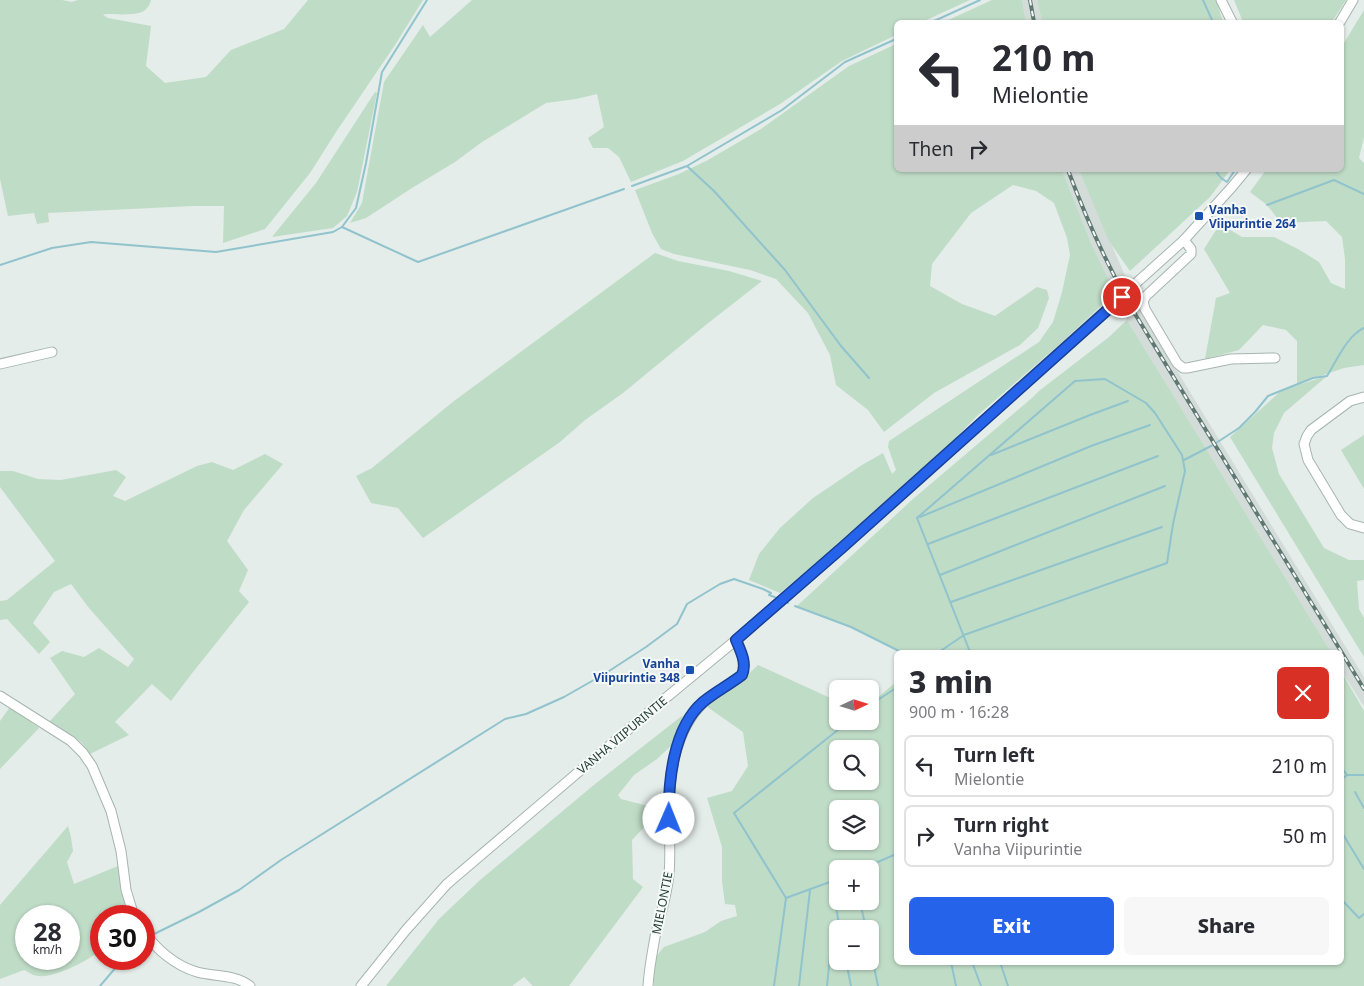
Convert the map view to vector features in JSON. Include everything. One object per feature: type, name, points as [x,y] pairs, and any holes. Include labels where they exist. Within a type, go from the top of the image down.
[{"type":"street","points":[[1221,0],[1231,20]]},
{"type":"street","points":[[1341,20],[1353,0]]},
{"type":"street","name":"VANHA VIIPURINTIE","points":[[361,986],[421,911],[447,884],[736,640],[844,546],[1184,240],[1244,172]]},
{"type":"street","points":[[1184,240],[1191,249],[1191,254],[1143,301],[1145,309],[1177,362],[1183,368],[1187,368],[1231,359],[1275,358]]},
{"type":"street","points":[[0,364],[52,352]]},
{"type":"street","points":[[1364,397],[1350,401],[1311,430],[1304,444],[1308,460],[1342,515],[1350,524],[1364,528]]},
{"type":"street","name":"MIELONTIE","points":[[648,986],[650,963],[669,874],[668,804],[677,747],[683,730],[703,702],[742,675],[744,662],[736,640]]},
{"type":"street","points":[[0,696],[71,741],[84,753],[92,766],[111,811],[121,851],[126,890],[131,905]]},
{"type":"street","points":[[155,946],[171,960],[197,972],[243,981],[250,986]]},
{"type":"shaded area","points":[[1022,0],[1037,0],[1042,20],[1026,20]]},
{"type":"shaded area","points":[[1063,172],[1080,172],[1140,310],[1364,677],[1364,707],[1344,675],[1344,650],[1330,650],[1127,320],[1091,243]]},
{"type":"green space","points":[[0,0],[62,0],[72,2],[78,0],[151,0],[147,9],[140,13],[103,15],[108,18],[151,26],[146,66],[165,83],[206,77],[231,50],[284,29],[308,0],[423,0],[310,173],[265,229],[223,243],[224,206],[48,213],[49,222],[37,224],[34,213],[8,216],[0,179]]},
{"type":"green space","points":[[472,0],[970,0],[926,20],[894,20],[894,36],[842,61],[780,104],[683,161],[631,182],[619,157],[608,148],[593,148],[588,138],[604,127],[597,94],[546,103],[482,142],[455,162],[366,218],[350,223],[362,203],[384,82],[423,25],[430,37]]},
{"type":"green space","points":[[992,0],[1022,0],[1026,20],[948,20]]},
{"type":"green space","points":[[1037,0],[1216,0],[1222,20],[1042,20]]},
{"type":"green space","points":[[1234,0],[1346,0],[1333,20],[1242,20]]},
{"type":"green space","points":[[1364,10],[1364,137],[1359,158],[1364,163],[1364,365],[1344,368],[1297,384],[1297,341],[1286,330],[1263,325],[1239,350],[1205,359],[1216,298],[1230,293],[1204,249],[1220,224],[1242,237],[1274,237],[1298,249],[1319,262],[1331,283],[1345,289],[1345,259],[1342,237],[1326,221],[1281,223],[1267,205],[1250,192],[1265,172],[1344,172],[1344,43]]},
{"type":"green space","points":[[894,45],[894,172],[1063,172],[1091,243],[1112,287],[1103,304],[978,415],[931,463],[877,512],[780,593],[749,580],[759,554],[780,528],[813,498],[883,453],[892,474],[896,470],[888,447],[889,441],[1039,342],[1053,322],[1070,255],[1067,238],[1054,203],[1036,191],[1013,185],[971,213],[932,264],[930,286],[962,304],[995,316],[1037,287],[1047,290],[1049,298],[1038,328],[1020,345],[934,393],[884,432],[868,410],[836,385],[830,355],[808,313],[776,279],[750,270],[674,254],[661,249],[652,233],[635,190],[679,174],[708,160],[761,129],[849,66]]},
{"type":"green space","points":[[375,92],[377,93],[357,192],[347,216],[333,228],[272,237],[316,183]]},
{"type":"green space","points":[[1080,172],[1229,172],[1210,197],[1130,271],[1109,241]]},
{"type":"green space","points":[[655,253],[678,261],[729,271],[762,281],[623,393],[585,420],[560,442],[423,538],[398,508],[371,503],[356,476],[372,468],[454,401]]},
{"type":"green space","points":[[1127,320],[1330,650],[897,650],[851,627],[797,606],[913,499],[1039,391],[1109,337]]},
{"type":"green space","points":[[1327,376],[1284,413],[1274,433],[1272,448],[1279,474],[1324,548],[1349,560],[1364,560],[1364,580],[1357,581],[1359,609],[1364,618],[1364,657],[1230,437],[1282,390]]},
{"type":"green space","points":[[1364,435],[1364,489],[1341,450]]},
{"type":"green space","points":[[265,454],[283,464],[244,510],[227,541],[248,570],[239,591],[249,602],[171,701],[152,684],[115,722],[129,735],[90,754],[81,742],[49,722],[75,694],[50,658],[62,651],[84,657],[99,648],[128,667],[134,659],[89,608],[71,584],[54,592],[33,623],[50,642],[39,654],[7,619],[0,620],[0,601],[7,600],[55,561],[0,487],[0,471],[13,471],[38,479],[61,480],[116,470],[126,477],[113,496],[125,501],[197,466],[212,462],[233,470]]},
{"type":"green space","points":[[758,665],[829,697],[829,730],[879,730],[879,696],[894,684],[894,965],[1344,965],[1344,676],[1364,711],[1364,986],[654,986],[653,960],[664,947],[705,932],[721,921],[737,916],[735,905],[725,904],[722,881],[722,847],[707,798],[732,791],[748,766],[743,732],[706,706],[738,684]]},
{"type":"green space","points":[[10,707],[39,728],[0,769],[0,721]]},
{"type":"green space","points":[[683,715],[674,743],[657,759],[634,775],[618,795],[621,799],[648,806],[648,823],[632,840],[633,879],[643,887],[569,986],[533,986],[524,977],[512,986],[386,986],[439,919],[479,881],[595,784]]},
{"type":"green space","points":[[68,826],[73,851],[67,862],[74,884],[118,866],[126,905],[90,905],[90,958],[80,963],[80,905],[15,905],[15,970],[24,970],[0,979],[0,905]]},
{"type":"green space","points":[[24,970],[66,970],[45,976],[33,975]]},
{"type":"waterway","points":[[0,265],[52,248],[91,242],[216,252],[333,232],[342,227],[356,208],[382,72],[427,0]]},
{"type":"waterway","points":[[936,20],[980,0]]},
{"type":"waterway","points":[[1203,0],[1212,20]]},
{"type":"waterway","points":[[632,186],[687,166],[782,110],[845,62],[894,40]]},
{"type":"waterway","points":[[687,166],[714,191],[785,270],[841,346],[869,378]]},
{"type":"waterway","points":[[1216,172],[1227,182],[1234,172]]},
{"type":"waterway","points":[[1267,205],[1334,180],[1364,194]]},
{"type":"waterway","points":[[342,227],[418,262],[624,189]]},
{"type":"waterway","points":[[1216,443],[1239,428],[1268,396],[1313,378],[1327,376],[1347,342],[1364,328]]},
{"type":"waterway","points":[[917,518],[1075,381],[1105,379],[1146,403],[1155,413],[1182,455],[1185,471],[1173,524],[1167,563],[964,635],[942,650]]},
{"type":"waterway","points":[[991,455],[1128,401]]},
{"type":"waterway","points":[[920,517],[1091,446],[1150,425]]},
{"type":"waterway","points":[[1184,460],[1213,445]]},
{"type":"waterway","points":[[928,544],[1158,456]]},
{"type":"waterway","points":[[940,575],[1165,486]]},
{"type":"waterway","points":[[917,518],[969,650]]},
{"type":"waterway","points":[[951,602],[1162,527]]},
{"type":"waterway","points":[[155,934],[239,890],[281,860],[505,719],[526,714],[564,697],[606,673],[677,624],[687,604],[720,584],[734,579],[763,589],[771,593],[769,595],[777,598]]},
{"type":"waterway","points":[[795,606],[851,627],[897,650]]},
{"type":"waterway","points":[[879,699],[894,689]]},
{"type":"waterway","points":[[774,986],[786,898],[734,813],[838,730]]},
{"type":"waterway","points":[[1344,771],[1347,775]]},
{"type":"waterway","points":[[1344,778],[1347,775],[1364,775]]},
{"type":"waterway","points":[[1355,792],[1364,808]]},
{"type":"waterway","points":[[1344,836],[1364,869]]},
{"type":"waterway","points":[[879,862],[894,855]]},
{"type":"waterway","points":[[786,898],[829,882]]},
{"type":"waterway","points":[[799,986],[810,890]]},
{"type":"waterway","points":[[1344,902],[1359,918],[1364,914]]},
{"type":"waterway","points":[[836,910],[838,920]]},
{"type":"waterway","points":[[862,910],[864,920]]},
{"type":"waterway","points":[[827,986],[829,965]]},
{"type":"waterway","points":[[952,965],[956,986]]},
{"type":"waterway","points":[[973,965],[981,986]]},
{"type":"waterway","points":[[1001,965],[1008,986]]},
{"type":"waterway","points":[[100,986],[114,970]]},
{"type":"waterway","points":[[848,970],[851,986]]},
{"type":"waterway","points":[[875,970],[878,986]]},
{"type":"railway","points":[[1030,0],[1034,20]]},
{"type":"railway","points":[[1069,172],[1097,241],[1132,309],[1340,650]]},
{"type":"railway","points":[[1344,656],[1364,689]]},
{"type":"place","name":"Vanha Viipurintie 264","points":[[1199,216]]},
{"type":"place","name":"Vanha Viipurintie 348","points":[[690,670]]},
{"type":"route","points":[[669,819],[668,804],[671,776],[677,747],[683,730],[703,702],[742,675],[744,662],[736,640],[1122,297]]}]
